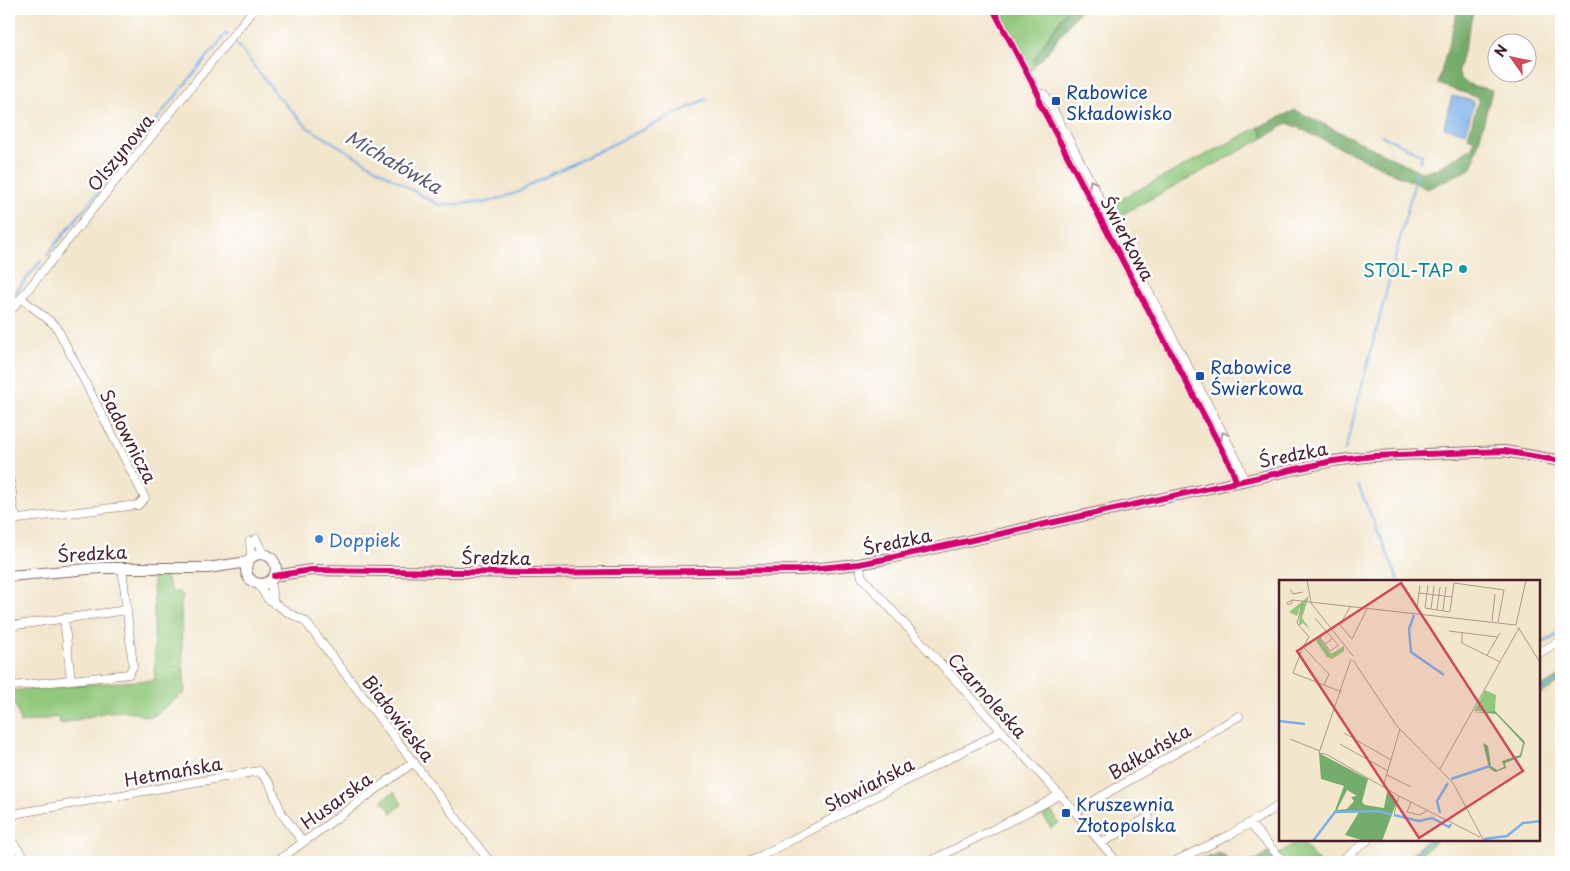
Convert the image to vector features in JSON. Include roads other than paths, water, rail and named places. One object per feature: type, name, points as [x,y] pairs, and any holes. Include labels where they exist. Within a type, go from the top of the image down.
[{"type":"street","name":"Olszynowa","points":[[9,314],[254,9]]},
{"type":"street","name":"Świerkowa","points":[[993,9],[1038,94],[1044,94],[1048,98],[1238,462],[1240,480]]},
{"type":"street","name":"Sadownicza","points":[[9,479],[12,486],[14,514],[18,519],[138,505],[145,498],[56,326],[21,298]]},
{"type":"street","name":"Średzka","points":[[274,562],[311,570],[529,573],[801,570],[859,564],[1312,464],[1373,456],[1488,452],[1517,453],[1561,461]]},
{"type":"street","points":[[272,579],[264,584],[258,584],[247,575],[246,569],[250,560],[253,540],[263,554],[274,562],[276,569],[272,579],[274,604]]},
{"type":"street","points":[[250,560],[257,555],[263,554]]},
{"type":"street","name":"Średzka","points":[[208,568],[250,560]]},
{"type":"street","name":"Czarnoleska","points":[[859,564],[862,577],[1075,812],[1117,862]]},
{"type":"street","name":"Średzka","points":[[9,576],[64,570],[122,567],[208,568],[247,575]]},
{"type":"street","points":[[9,661],[11,684],[13,686],[129,674],[132,670],[122,567]]},
{"type":"street","name":"Średzka","points":[[272,579],[311,570]]},
{"type":"street","name":"Białowieska","points":[[258,584],[268,599],[274,604],[305,621],[490,862]]},
{"type":"street","points":[[9,626],[127,610]]},
{"type":"street","points":[[64,618],[71,680]]},
{"type":"street","points":[[1540,651],[1561,640]]},
{"type":"street","name":"Bałkańska","points":[[1075,812],[1239,716]]},
{"type":"street","name":"Słowiańska","points":[[749,862],[1002,731]]},
{"type":"street","name":"Husarska","points":[[276,862],[414,762]]},
{"type":"street","name":"Hetmańska","points":[[9,817],[19,813],[259,771],[270,784],[282,814],[304,842]]},
{"type":"street","points":[[929,862],[1049,801],[1058,794]]},
{"type":"street","points":[[1174,862],[1250,824],[1279,805]]},
{"type":"street","points":[[1101,842],[1148,817]]},
{"type":"street","points":[[1250,824],[1284,862]]},
{"type":"street","points":[[9,838],[28,862]]},
{"type":"street","points":[[1340,862],[1367,841]]},
{"type":"water","points":[[1452,96],[1474,101],[1466,133],[1444,127]]},
{"type":"waterway","name":"Michałówka","points":[[47,255],[225,34],[228,35]]},
{"type":"waterway","name":"Michałówka","points":[[236,43],[277,95],[307,127],[414,191],[438,204],[445,205],[489,202],[519,192],[537,181],[706,99]]},
{"type":"waterway","points":[[1381,135],[1422,155],[1420,162]]},
{"type":"waterway","points":[[1345,451],[1417,173]]},
{"type":"waterway","name":"Michałówka","points":[[9,300],[41,261]]},
{"type":"waterway","points":[[1358,485],[1399,580]]},
{"type":"waterway","points":[[1540,644],[1561,633]]},
{"type":"waterway","points":[[1540,690],[1561,679]]},
{"type":"waterway","points":[[1407,862],[1429,841]]},
{"type":"place","name":"Rabowice Składowisko","points":[[1056,101]]},
{"type":"place","name":"STOL-TAP","points":[[1463,269]]},
{"type":"place","name":"Rabowice Świerkowa","points":[[1200,376]]},
{"type":"place","name":"Doppiek","points":[[319,539]]},
{"type":"place","name":"Kruszewnia Złotopolska","points":[[1066,813]]}]
